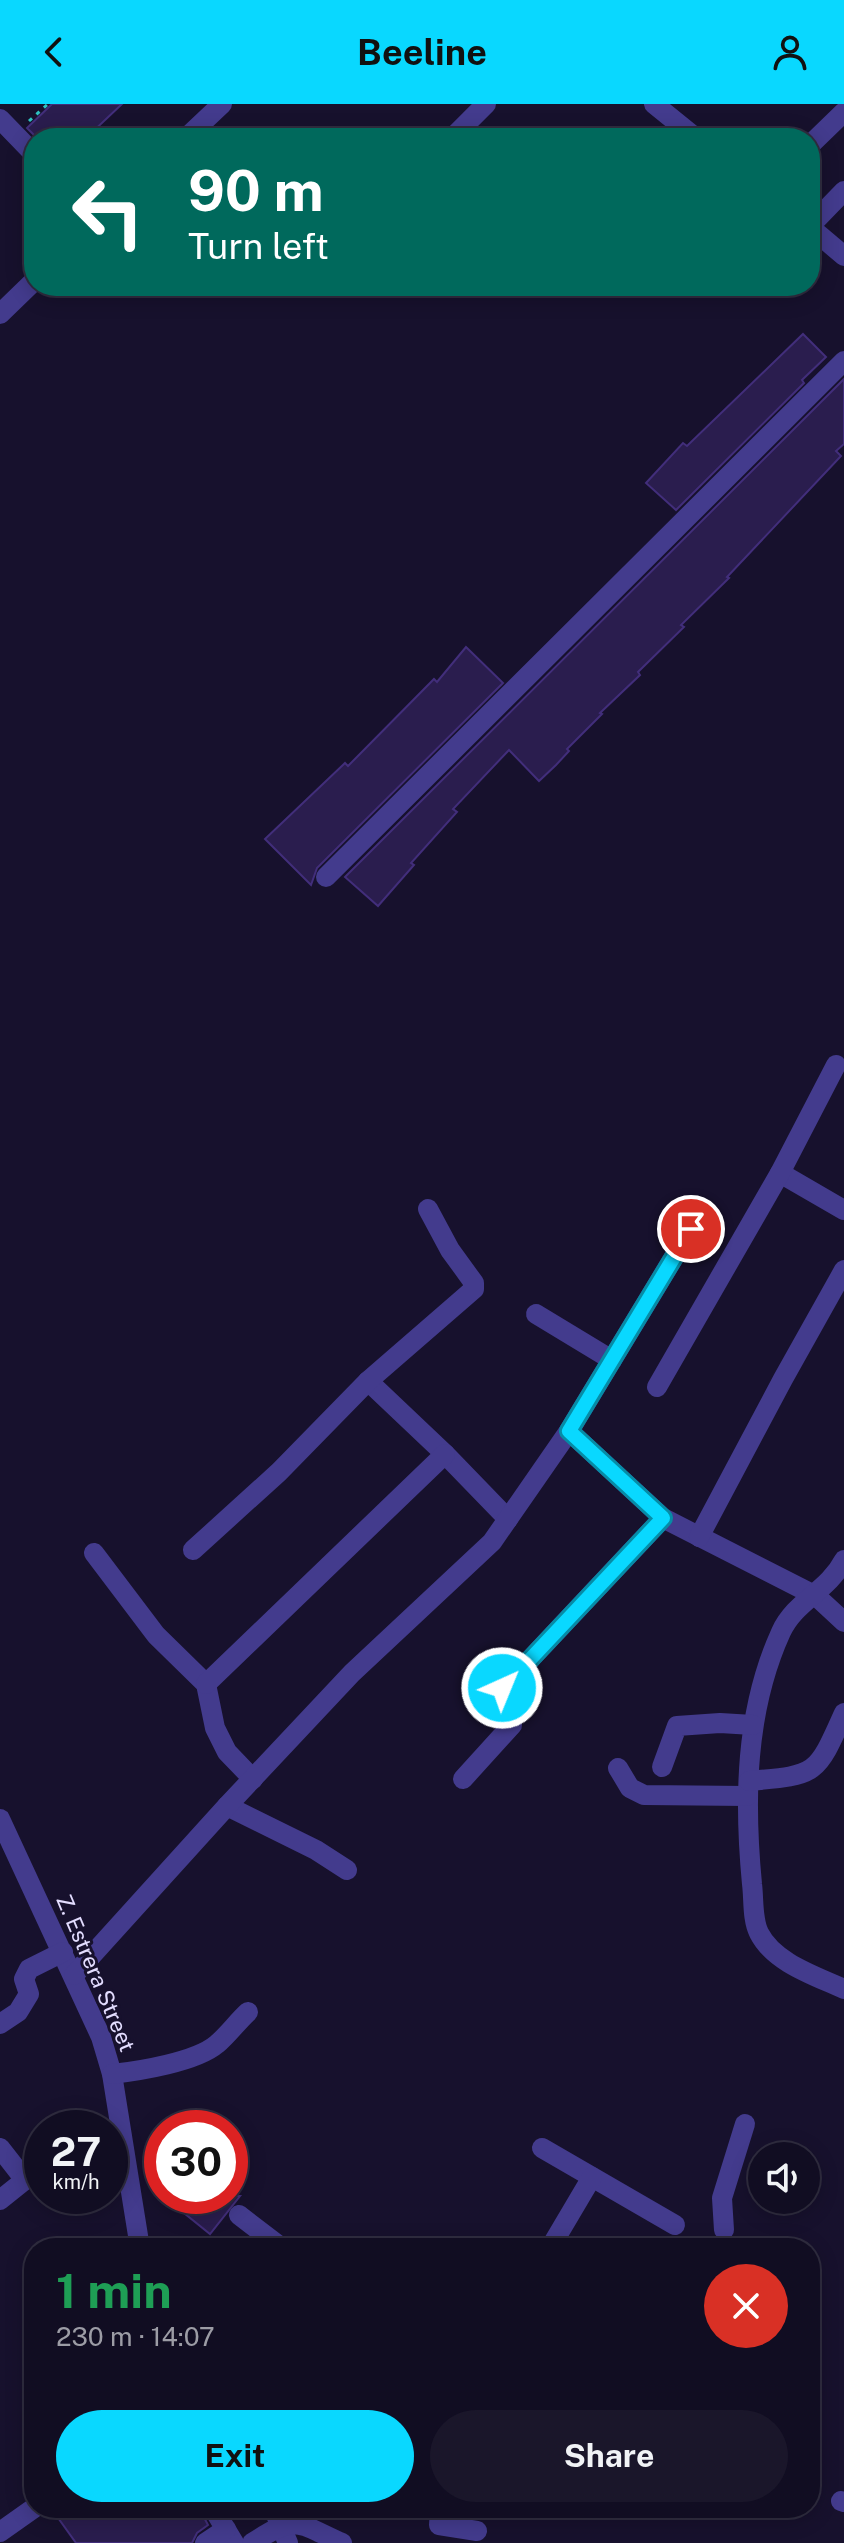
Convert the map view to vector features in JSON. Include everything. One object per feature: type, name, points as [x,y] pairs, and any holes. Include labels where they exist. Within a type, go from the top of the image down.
[{"type":"street","points":[[197,128],[222,104]]},
{"type":"street","points":[[462,128],[486,104]]},
{"type":"street","points":[[654,104],[684,128]]},
{"type":"street","points":[[820,135],[844,112]]},
{"type":"street","points":[[7,126],[24,144]]},
{"type":"street","points":[[820,216],[844,191]]},
{"type":"street","points":[[820,236],[844,256]]},
{"type":"street","points":[[0,314],[24,291]]},
{"type":"street","points":[[326,877],[844,361]]},
{"type":"street","points":[[657,1387],[780,1173],[836,1065]]},
{"type":"street","points":[[780,1173],[844,1210]]},
{"type":"street","points":[[193,1550],[279,1472],[368,1381],[474,1289],[474,1283],[450,1250],[428,1209]]},
{"type":"street","points":[[74,1975],[352,1673],[492,1542],[569,1431],[691,1229]]},
{"type":"street","points":[[699,1537],[844,1270]]},
{"type":"street","points":[[536,1314],[612,1360]]},
{"type":"street","points":[[368,1381],[508,1519]]},
{"type":"street","points":[[569,1431],[663,1518],[816,1596],[844,1622]]},
{"type":"street","points":[[206,1684],[445,1454]]},
{"type":"street","points":[[463,1779],[512,1725],[510,1706],[501,1693],[504,1681],[512,1671],[523,1667],[663,1518]]},
{"type":"street","points":[[94,1553],[156,1635],[206,1684],[215,1728],[227,1752],[253,1779]]},
{"type":"street","points":[[844,1560],[816,1596],[795,1609],[782,1630],[770,1661],[753,1725],[748,1788],[750,1861],[759,1933],[775,1952],[796,1966],[844,1989]]},
{"type":"street","points":[[618,1768],[630,1788],[644,1795],[748,1788],[797,1776],[814,1768],[827,1752],[844,1713]]},
{"type":"street","points":[[662,1767],[677,1726],[709,1723],[753,1725]]},
{"type":"street","points":[[227,1806],[305,1844],[347,1870]]},
{"type":"street","name":"Z. Estrera Street","points":[[0,1819],[101,2037],[112,2074],[114,2110]]},
{"type":"street","points":[[0,2024],[18,2012],[27,2000],[29,1994],[24,1979],[29,1969],[63,1952]]},
{"type":"street","points":[[112,2074],[144,2070],[202,2053],[215,2046],[248,2012]]},
{"type":"street","points":[[724,2230],[722,2198],[745,2124]]},
{"type":"street","points":[[0,2148],[24,2168]]},
{"type":"street","points":[[542,2148],[675,2225]]},
{"type":"street","points":[[556,2238],[592,2177]]},
{"type":"street","points":[[0,2200],[24,2183]]},
{"type":"street","name":"Z. Estrera Street","points":[[128,2190],[138,2238]]},
{"type":"street","points":[[239,2215],[269,2238]]},
{"type":"street","points":[[0,2532],[24,2515]]},
{"type":"street","points":[[205,2543],[230,2536],[219,2518]]},
{"type":"street","points":[[252,2543],[280,2525],[296,2523],[342,2543]]},
{"type":"street","points":[[440,2525],[477,2531]]},
{"type":"path","points":[[7,126],[48,104]]},
{"type":"building","points":[[52,104],[122,104],[97,128],[27,128]]},
{"type":"building","points":[[803,334],[826,357],[802,380],[804,383],[676,510],[646,483],[683,443],[687,446]]},
{"type":"building","points":[[844,379],[844,444],[836,451],[841,456],[729,578],[681,625],[684,627],[638,672],[640,675],[600,713],[556,765],[539,781],[509,750],[453,809],[457,812],[411,863],[414,865],[378,906],[345,877]]},
{"type":"building","points":[[466,647],[503,683],[317,868],[311,885],[265,839],[345,763],[348,766],[434,679],[437,682]]},
{"type":"building","points":[[185,2214],[226,2214],[210,2234]]},
{"type":"building","points":[[58,2518],[204,2518],[208,2525],[197,2533],[192,2543],[76,2543]]},
{"type":"route","points":[[502,1688],[512,1671],[523,1667],[663,1518],[569,1431],[691,1229]]}]
